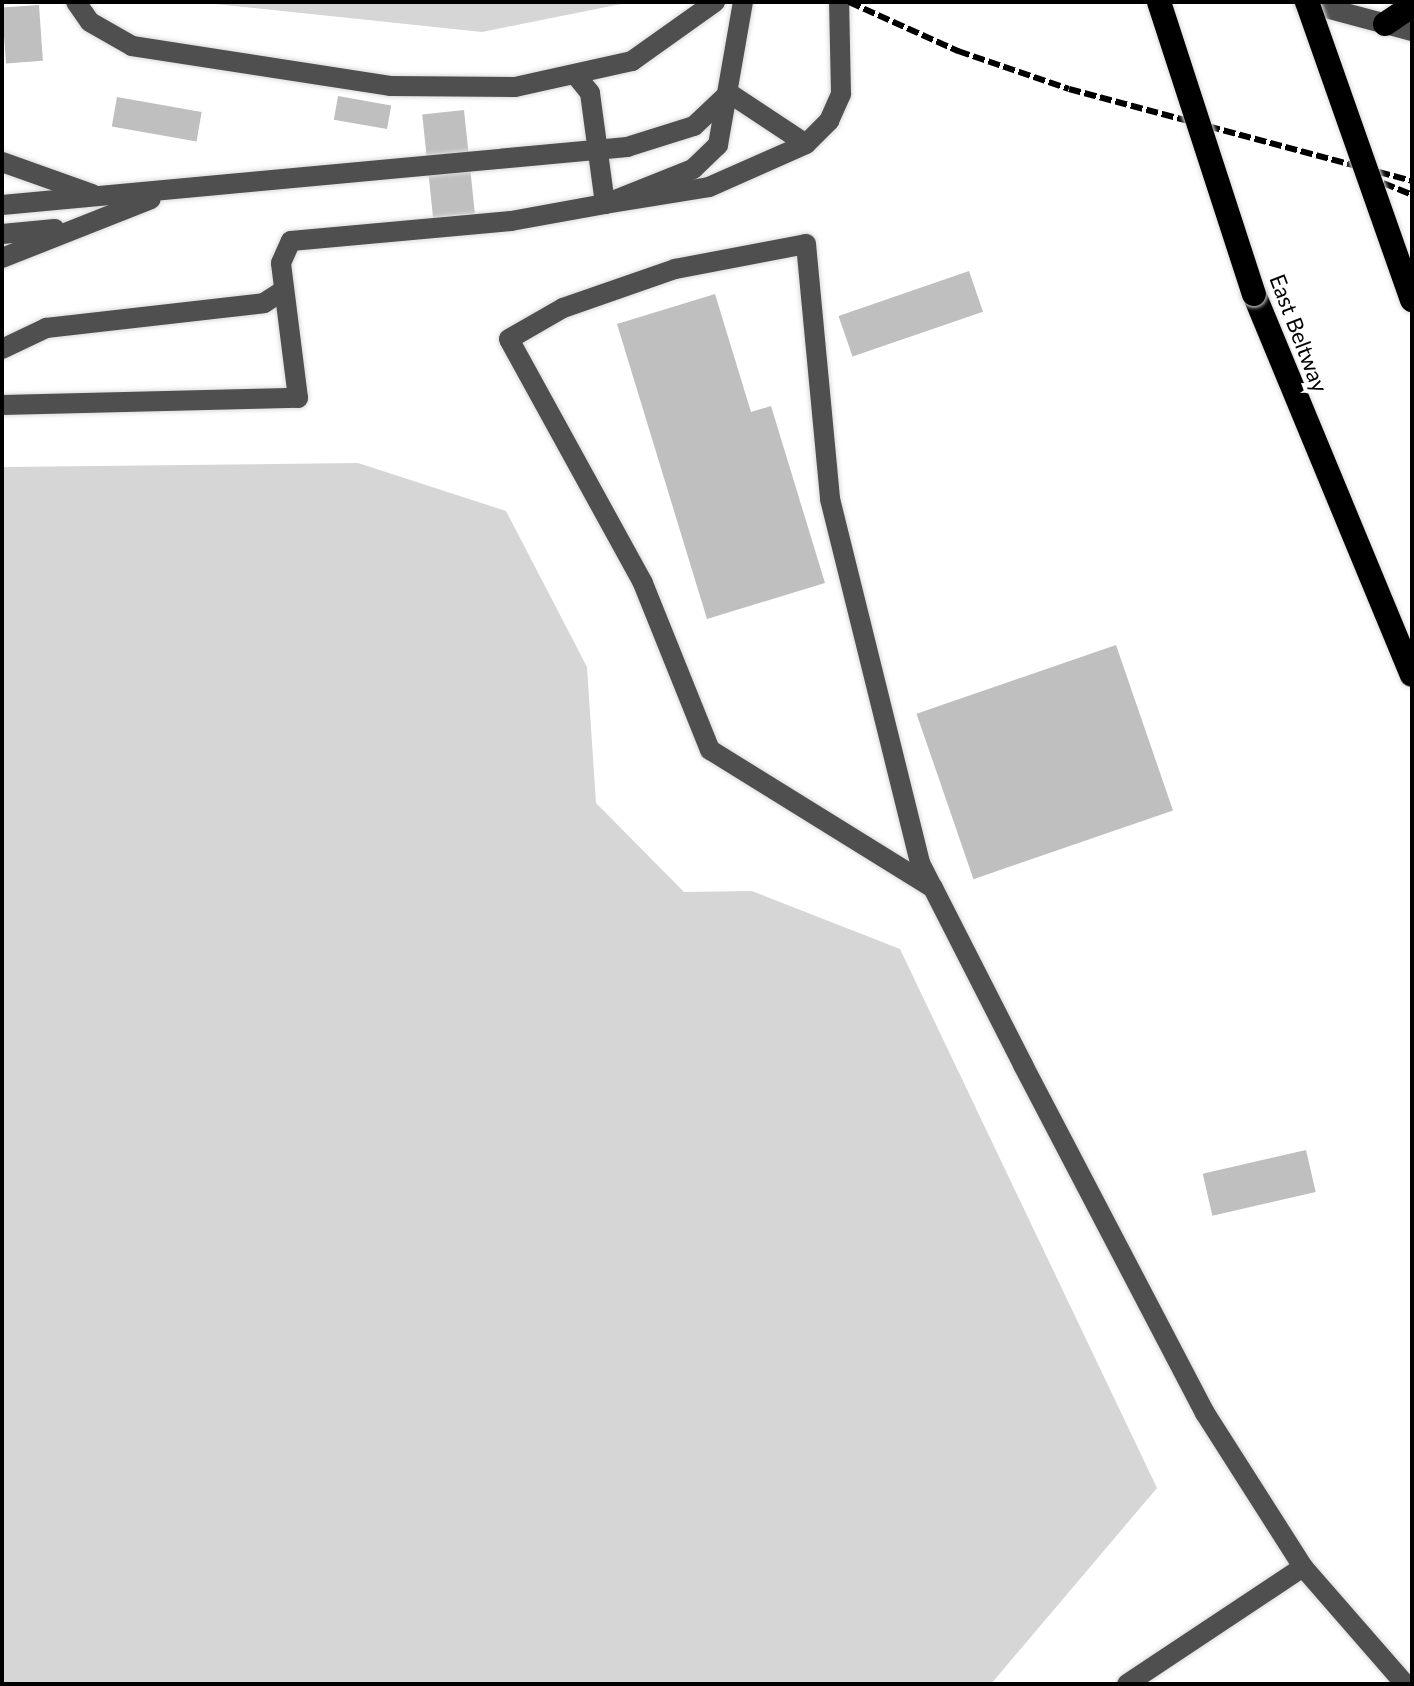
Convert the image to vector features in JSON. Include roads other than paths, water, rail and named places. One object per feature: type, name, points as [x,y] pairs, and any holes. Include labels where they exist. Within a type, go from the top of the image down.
[{"type":"highway","name":"East Beltway","points":[[1159,2],[1254,294],[1412,675]]},
{"type":"highway","points":[[1305,2],[1412,300]]},
{"type":"highway","points":[[1385,24],[1412,6]]},
{"type":"street","points":[[76,2],[90,22],[132,46],[390,86],[515,87],[578,78],[632,61],[715,2]]},
{"type":"street","points":[[605,204],[693,169],[718,145],[743,2]]},
{"type":"street","points":[[2,405],[298,398],[281,263],[291,241],[511,221],[709,187],[806,144],[829,121],[841,94],[839,2]]},
{"type":"street","points":[[1305,2],[1412,31]]},
{"type":"street","points":[[578,78],[590,93],[605,204]]},
{"type":"street","points":[[729,93],[806,144]]},
{"type":"street","points":[[2,205],[599,150],[694,126],[729,93]]},
{"type":"street","points":[[6,166],[99,197]]},
{"type":"street","points":[[2,258],[173,191]]},
{"type":"street","points":[[2,234],[79,227]]},
{"type":"street","points":[[933,888],[710,750],[643,583],[509,339],[563,308],[675,269],[806,244],[830,499],[920,863],[933,888],[1205,1413],[1303,1567],[1405,1684]]},
{"type":"street","points":[[2,349],[46,328],[264,303],[284,290]]},
{"type":"street","points":[[1127,1684],[1303,1567]]},
{"type":"railway","points":[[849,2],[958,51],[1069,89],[1412,181]]},
{"type":"railway","points":[[1383,183],[1412,195]]}]
